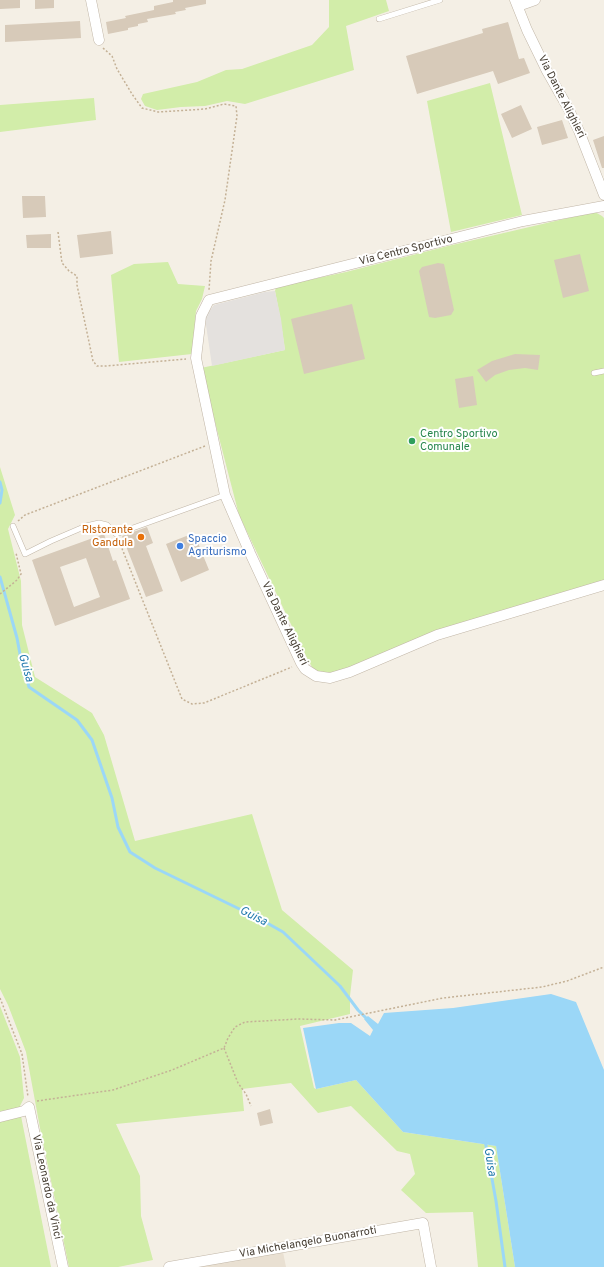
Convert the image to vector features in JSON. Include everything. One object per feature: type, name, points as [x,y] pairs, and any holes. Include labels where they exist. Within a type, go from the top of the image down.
[{"type":"street","points":[[91,0],[99,40]]},
{"type":"street","points":[[516,3],[535,0]]},
{"type":"street","name":"Via Dante Alighieri","points":[[516,3],[547,71],[579,131],[604,195]]},
{"type":"street","name":"Via Centro Sportivo","points":[[209,300],[524,221],[604,206]]},
{"type":"street","name":"Via Dante Alighieri","points":[[209,300],[201,316],[196,358],[225,495],[250,553],[305,669],[316,676],[330,678],[350,672],[437,635],[604,585]]},
{"type":"street","points":[[0,1117],[24,1111],[29,1107]]},
{"type":"street","name":"Via Leonardo da Vinci","points":[[29,1107],[63,1267]]},
{"type":"street","name":"Via Michelangelo Buonarroti","points":[[169,1267],[423,1223],[431,1267]]},
{"type":"lane","points":[[379,19],[440,0]]},
{"type":"lane","points":[[594,373],[604,371]]},
{"type":"lane","points":[[13,526],[25,554],[86,526],[99,523],[107,525],[116,534],[225,495]]},
{"type":"path","points":[[99,40],[104,50],[112,56],[117,70],[142,108],[158,112],[205,109],[224,104],[236,106],[237,116],[225,200],[211,261],[209,300]]},
{"type":"path","points":[[58,232],[62,263],[69,271],[77,276],[77,285],[93,361],[97,366],[196,358]]},
{"type":"path","points":[[13,526],[25,515],[215,442]]},
{"type":"path","points":[[116,534],[182,699],[192,704],[204,703],[301,663]]},
{"type":"path","points":[[0,594],[17,580],[21,574],[16,552]]},
{"type":"path","points":[[251,1106],[246,1094],[238,1083],[224,1048],[235,1027],[245,1022],[298,1019],[335,1020],[443,998],[542,987],[567,981],[604,967]]},
{"type":"path","points":[[0,998],[22,1054],[29,1107]]},
{"type":"path","points":[[29,1107],[35,1101],[113,1090],[172,1070],[224,1048]]},
{"type":"shaded area","points":[[275,291],[281,319],[285,350],[212,366],[205,318],[214,305],[265,292]]},
{"type":"shaded area","points":[[282,1247],[286,1267],[195,1267]]},
{"type":"green space","points":[[329,0],[386,0],[389,11],[346,26],[354,70],[245,104],[227,101],[205,106],[157,110],[145,106],[141,99],[143,94],[197,82],[226,70],[242,69],[312,45],[329,27]]},
{"type":"green space","points":[[490,83],[522,215],[451,232],[427,101]]},
{"type":"green space","points":[[94,98],[96,120],[0,132],[0,105]]},
{"type":"green space","name":"Centro Sportivo Comunale","points":[[595,212],[604,218],[604,581],[331,673],[316,671],[307,658],[239,515],[201,368],[285,350],[275,291],[276,287],[346,272],[448,246]]},
{"type":"green space","points":[[168,262],[178,284],[205,286],[202,299],[196,311],[192,354],[119,362],[111,275],[134,264]]},
{"type":"green space","points":[[0,467],[15,515],[8,529],[21,581],[22,625],[35,677],[92,713],[104,735],[135,841],[252,814],[282,910],[353,970],[350,996],[350,1014],[300,1026],[314,1088],[316,1089],[356,1080],[403,1132],[496,1146],[515,1267],[478,1267],[473,1212],[426,1213],[401,1190],[415,1174],[410,1154],[397,1151],[351,1106],[318,1113],[291,1083],[242,1089],[244,1111],[116,1124],[140,1176],[141,1216],[153,1260],[118,1267],[69,1267],[26,1052],[8,1005],[0,989]]},
{"type":"green space","points":[[0,1006],[20,1057],[24,1098],[20,1106],[21,1116],[51,1267],[0,1267]]},
{"type":"water","points":[[551,994],[576,1002],[604,1070],[604,1267],[515,1267],[496,1146],[403,1132],[356,1080],[316,1089],[303,1028],[339,1023],[351,1023],[370,1036],[373,1030],[364,1019],[368,1016],[378,1024],[384,1013],[453,1008]]},
{"type":"building","points":[[0,0],[20,0],[20,8],[0,9]]},
{"type":"building","points":[[35,0],[54,0],[54,8],[35,9]]},
{"type":"building","points":[[173,0],[206,0],[206,4],[185,8],[186,10],[175,12],[176,14],[147,19],[148,22],[128,28],[128,30],[108,34],[106,22],[126,18],[125,16],[154,10],[154,6],[173,2]]},
{"type":"building","points":[[80,21],[81,38],[5,42],[5,25]]},
{"type":"building","points":[[508,22],[519,59],[524,58],[530,73],[498,84],[493,71],[417,94],[406,56],[483,33],[482,29]]},
{"type":"building","points":[[521,105],[532,129],[512,138],[501,114]]},
{"type":"building","points":[[562,120],[568,138],[542,145],[537,127]]},
{"type":"building","points":[[604,136],[604,168],[602,168],[593,140]]},
{"type":"building","points":[[22,196],[45,196],[46,217],[23,218]]},
{"type":"building","points":[[111,231],[113,254],[80,258],[77,235]]},
{"type":"building","points":[[51,234],[51,248],[27,248],[26,235]]},
{"type":"building","points":[[580,254],[589,291],[563,298],[554,260]]},
{"type":"building","points":[[438,263],[444,264],[454,310],[451,315],[435,318],[429,317],[419,271],[422,267]]},
{"type":"building","points":[[352,304],[365,359],[304,374],[291,319]]},
{"type":"building","points":[[515,354],[540,355],[538,370],[525,368],[509,370],[495,375],[486,382],[477,370],[492,361]]},
{"type":"building","points":[[473,376],[477,405],[459,408],[455,379]]},
{"type":"building","points":[[147,527],[153,543],[146,546],[163,591],[146,597],[122,536]]},
{"type":"building","points":[[194,533],[209,570],[181,582],[166,544]]},
{"type":"building","points":[[104,534],[113,561],[116,560],[130,599],[55,626],[32,560]],"holes":[[[86,558],[100,597],[74,607],[60,567]]]},
{"type":"building","points":[[270,1109],[273,1123],[260,1126],[257,1113]]},
{"type":"waterway","name":"Guisa","points":[[0,482],[2,490],[0,503]]},
{"type":"waterway","name":"Guisa","points":[[0,577],[29,687],[77,720],[92,740],[112,798],[118,827],[130,852],[155,868],[260,919],[283,932],[340,986],[358,1010],[368,1020]]},
{"type":"waterway","name":"Guisa","points":[[485,1140],[496,1201],[505,1267]]},
{"type":"place","name":"Centro Sportivo Comunale","points":[[412,441]]},
{"type":"place","name":"RIstorante Gandula","points":[[141,537]]},
{"type":"place","name":"Spaccio Agriturismo","points":[[180,546]]}]
